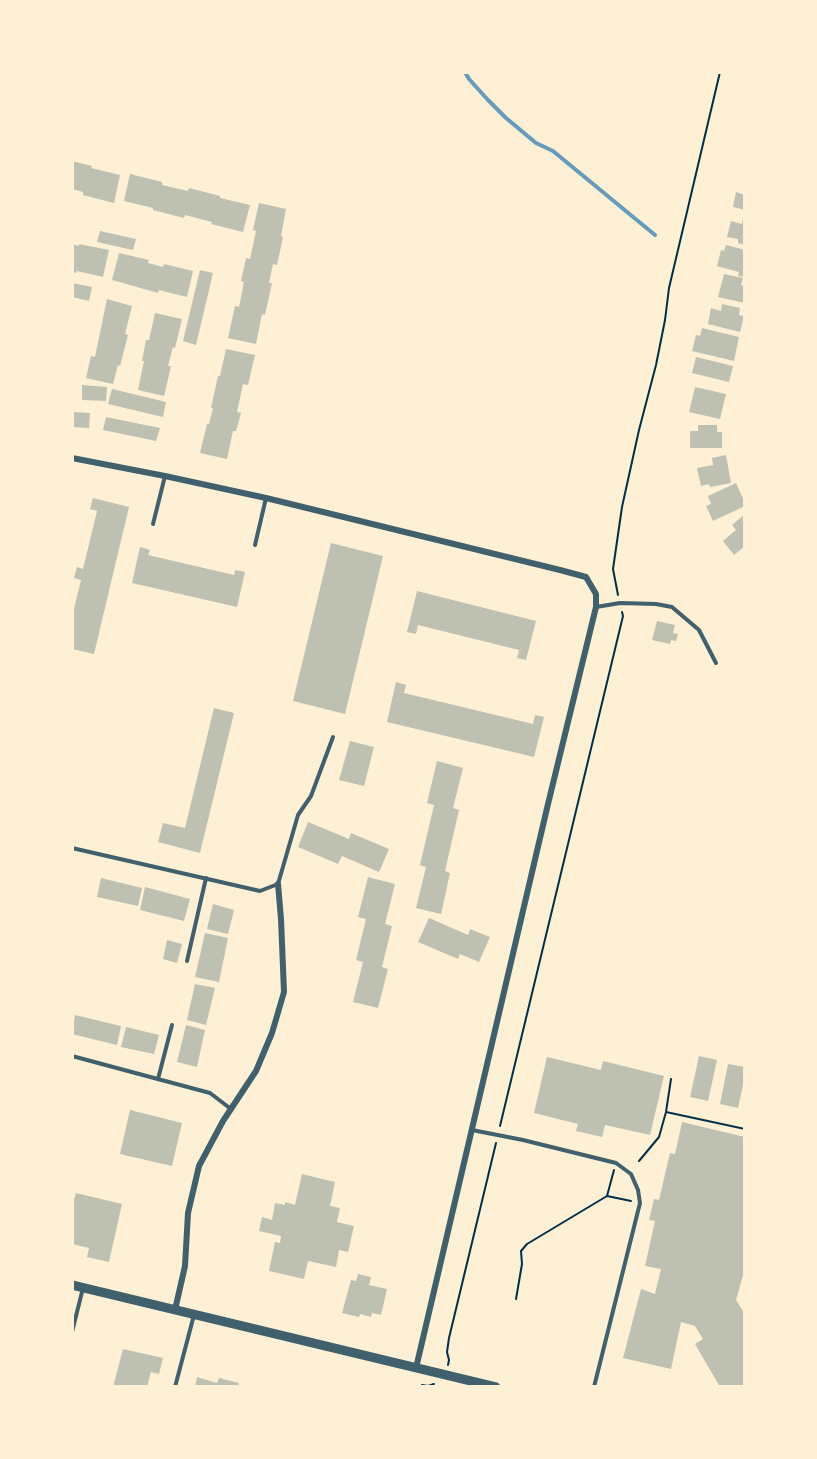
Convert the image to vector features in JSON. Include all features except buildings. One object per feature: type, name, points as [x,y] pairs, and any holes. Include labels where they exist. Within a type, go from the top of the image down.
[{"type":"street","points":[[72,458],[266,498],[586,577],[596,594],[596,608],[416,1368]]},
{"type":"street","points":[[175,1310],[185,1266],[188,1213],[199,1166],[223,1121],[256,1071],[272,1033],[284,992],[278,884]]},
{"type":"street","points":[[72,1285],[496,1387]]},
{"type":"lane","points":[[153,524],[165,476]]},
{"type":"lane","points":[[255,545],[266,498]]},
{"type":"lane","points":[[596,608],[620,603],[672,607],[699,630],[716,663]]},
{"type":"lane","points":[[72,848],[260,891],[278,884],[298,815],[311,796],[333,737]]},
{"type":"lane","points":[[187,961],[206,878]]},
{"type":"lane","points":[[158,1079],[172,1025]]},
{"type":"lane","points":[[72,1056],[210,1093],[231,1108]]},
{"type":"lane","points":[[471,1130],[524,1140],[616,1163],[631,1174],[638,1190],[640,1203],[594,1387]]},
{"type":"lane","points":[[72,1332],[84,1288]]},
{"type":"lane","points":[[175,1387],[195,1314]]},
{"type":"path","points":[[499,1129],[622,616],[613,569],[622,507],[656,365],[669,288],[720,72]]},
{"type":"path","points":[[639,1161],[659,1137],[666,1112],[670,1079]]},
{"type":"path","points":[[666,1112],[745,1129]]},
{"type":"path","points":[[449,1360],[447,1352],[449,1338],[495,1148]]},
{"type":"path","points":[[516,1299],[522,1264],[520,1251],[527,1244],[607,1196],[640,1203]]},
{"type":"path","points":[[421,1387],[433,1384],[442,1386]]},
{"type":"waterway","points":[[465,72],[506,118],[536,143],[553,151],[655,235]]}]
